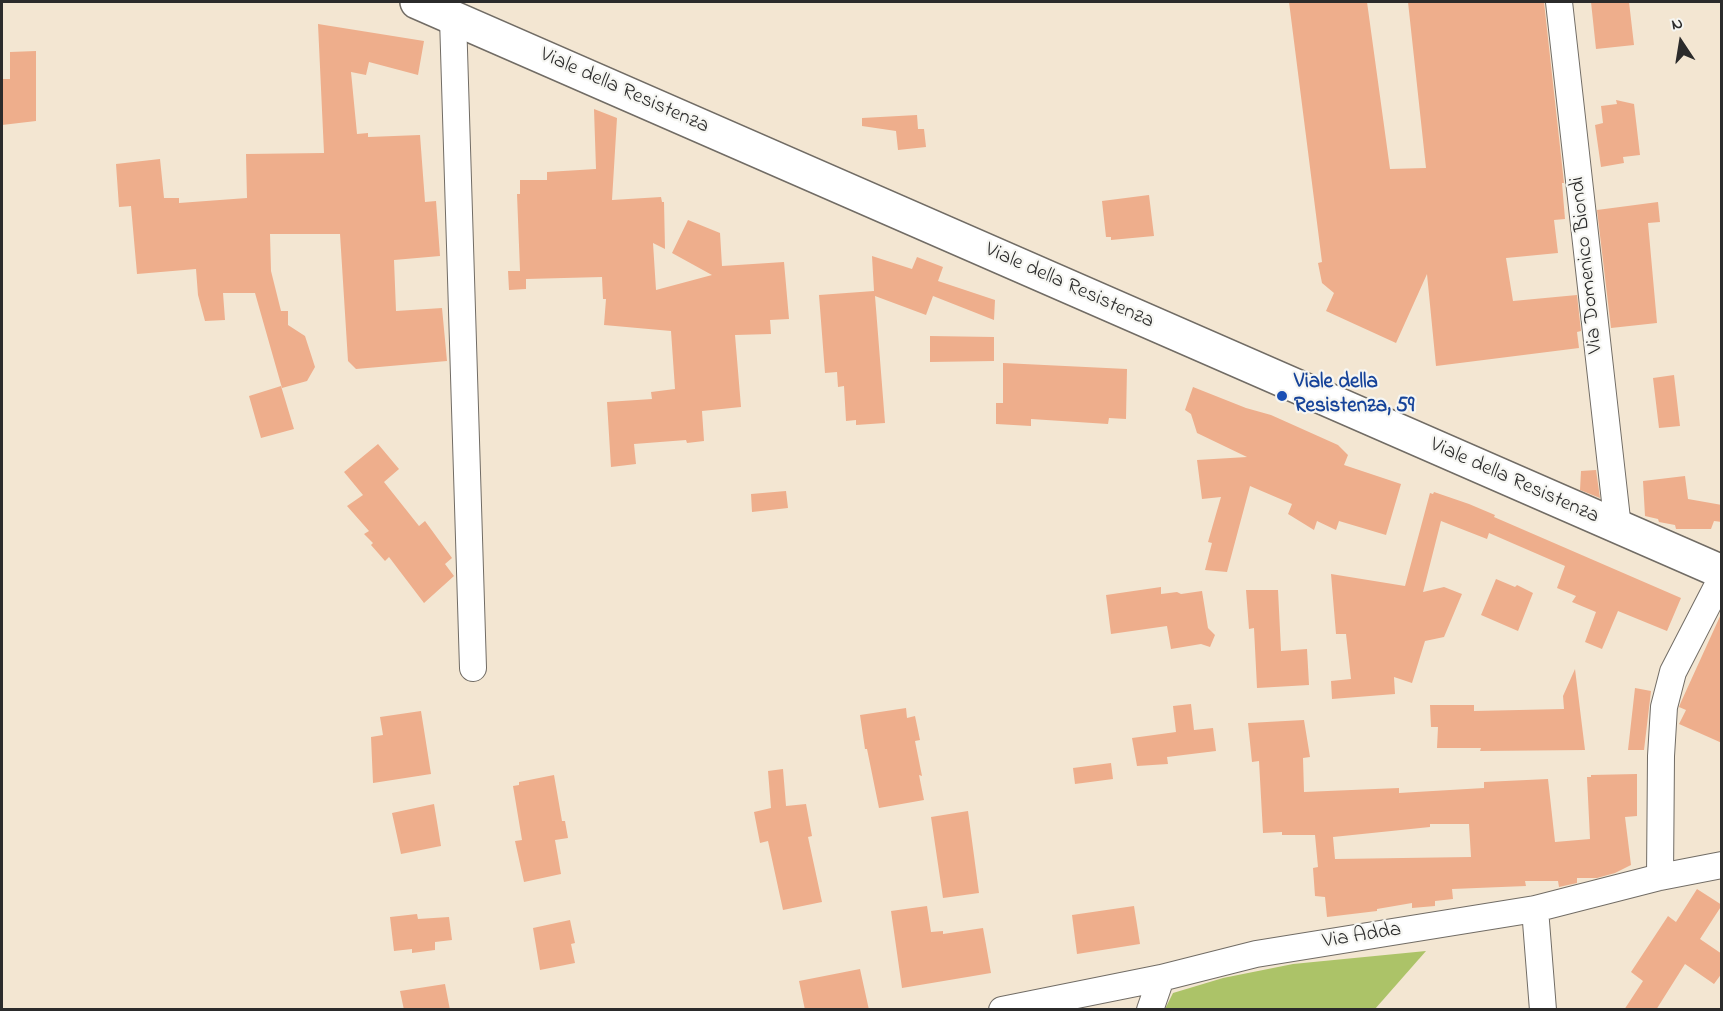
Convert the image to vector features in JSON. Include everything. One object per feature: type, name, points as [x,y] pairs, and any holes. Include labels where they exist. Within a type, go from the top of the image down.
[{"type":"main road","name":"Viale della Resistenza","points":[[417,2],[1722,572]]},
{"type":"street","name":"Via Domenico Biondi","points":[[1559,2],[1618,528]]},
{"type":"street","points":[[453,18],[473,668]]},
{"type":"street","points":[[1660,877],[1661,756],[1664,707],[1673,672],[1722,577]]},
{"type":"street","name":"Via Adda","points":[[1002,1010],[1161,978],[1256,954],[1535,909],[1660,877],[1722,865]]},
{"type":"street","points":[[1535,909],[1543,1010]]},
{"type":"street","points":[[1150,1010],[1161,978]]},
{"type":"green space","points":[[1426,951],[1375,1009],[1165,1009],[1173,993],[1223,978],[1293,964]]},
{"type":"building","points":[[1289,2],[1367,2],[1390,169],[1426,168],[1408,2],[1544,2],[1564,183],[1562,183],[1565,219],[1554,220],[1558,253],[1506,258],[1513,301],[1577,295],[1581,331],[1577,332],[1579,348],[1436,366],[1427,274],[1396,343],[1326,311],[1334,293],[1322,283],[1318,263],[1322,262]]},
{"type":"building","points":[[1591,2],[1629,2],[1634,45],[1596,49]]},
{"type":"building","points":[[318,24],[424,41],[418,75],[369,62],[366,75],[351,72],[357,134],[368,133],[368,137],[420,135],[425,202],[436,201],[440,256],[394,260],[396,311],[442,308],[447,361],[356,369],[348,361],[340,234],[270,234],[271,271],[281,311],[288,311],[288,325],[305,336],[315,367],[307,381],[282,388],[255,293],[223,293],[225,320],[205,321],[198,295],[196,269],[137,274],[131,206],[119,207],[116,164],[160,159],[164,198],[179,198],[179,203],[247,198],[246,154],[324,153]]},
{"type":"building","points":[[36,51],[36,121],[2,125],[2,79],[10,79],[10,52]]},
{"type":"building","points":[[1616,100],[1634,104],[1640,155],[1623,157],[1624,163],[1601,167],[1595,125],[1603,123],[1601,106],[1617,104]]},
{"type":"building","points":[[594,109],[617,118],[612,200],[661,197],[664,202],[665,249],[653,243],[656,290],[712,275],[672,253],[688,220],[720,233],[722,266],[784,262],[789,319],[770,320],[771,334],[735,335],[741,407],[702,411],[704,441],[634,444],[636,464],[611,467],[607,402],[652,399],[651,392],[675,389],[671,331],[604,325],[606,299],[603,299],[602,277],[526,279],[526,289],[509,290],[508,271],[520,271],[517,194],[520,194],[520,180],[547,180],[547,172],[596,169]]},
{"type":"building","points":[[917,115],[918,129],[924,129],[926,147],[898,150],[896,131],[862,126],[862,118]]},
{"type":"building","points":[[1149,195],[1154,236],[1111,240],[1111,237],[1106,237],[1102,201]]},
{"type":"building","points":[[1658,202],[1660,222],[1648,223],[1657,323],[1611,328],[1597,210]]},
{"type":"building","points":[[872,256],[912,269],[917,257],[943,267],[938,281],[995,300],[994,320],[933,296],[926,315],[875,296],[885,423],[856,425],[856,420],[846,421],[844,386],[838,387],[837,372],[825,373],[819,295],[874,291]]},
{"type":"building","points":[[930,336],[994,337],[994,361],[930,362]]},
{"type":"building","points":[[1003,363],[1127,369],[1126,419],[1109,418],[1108,424],[1031,419],[1031,426],[996,424],[996,403],[1003,403]]},
{"type":"building","points":[[1674,375],[1680,426],[1659,428],[1653,378]]},
{"type":"building","points":[[281,386],[294,429],[261,438],[249,396]]},
{"type":"building","points":[[1193,387],[1246,408],[1271,415],[1338,445],[1348,455],[1344,465],[1401,484],[1386,535],[1339,521],[1336,530],[1317,521],[1314,530],[1288,514],[1292,504],[1250,486],[1227,572],[1205,570],[1212,543],[1208,542],[1221,497],[1202,499],[1197,460],[1247,457],[1197,433],[1191,414],[1185,410]]},
{"type":"building","points":[[378,444],[399,469],[384,482],[419,526],[425,521],[452,558],[445,564],[454,576],[424,603],[389,557],[385,561],[371,545],[373,543],[364,534],[369,531],[347,506],[363,495],[344,472]]},
{"type":"building","points":[[1596,470],[1600,498],[1580,490],[1581,471]]},
{"type":"building","points":[[1685,476],[1688,499],[1722,505],[1722,522],[1714,521],[1711,529],[1676,529],[1675,525],[1645,516],[1643,481]]},
{"type":"building","points":[[786,491],[788,508],[752,512],[751,494]]},
{"type":"building","points":[[1434,492],[1495,515],[1494,517],[1681,598],[1667,631],[1618,611],[1602,649],[1585,642],[1596,612],[1572,602],[1576,596],[1557,588],[1565,566],[1489,533],[1487,539],[1441,521],[1423,592],[1444,587],[1462,594],[1444,637],[1425,641],[1412,683],[1394,677],[1395,694],[1332,699],[1331,681],[1351,679],[1346,634],[1336,634],[1331,574],[1405,586],[1430,493]]},
{"type":"building","points":[[1496,579],[1515,587],[1517,585],[1533,593],[1518,631],[1481,615]]},
{"type":"building","points":[[1161,587],[1161,594],[1202,591],[1208,628],[1215,635],[1210,647],[1201,644],[1171,649],[1167,626],[1111,634],[1106,595]]},
{"type":"building","points":[[1246,590],[1278,590],[1281,651],[1307,649],[1309,685],[1257,688],[1254,628],[1249,629]]},
{"type":"building","points":[[1722,612],[1722,743],[1679,724],[1686,710],[1679,707]]},
{"type":"building","points":[[1575,669],[1585,750],[1480,751],[1481,748],[1437,748],[1438,727],[1431,727],[1430,705],[1474,705],[1474,711],[1564,709],[1563,696]]},
{"type":"building","points":[[1635,688],[1651,691],[1644,750],[1628,750]]},
{"type":"building","points":[[1191,704],[1194,730],[1213,728],[1216,751],[1167,757],[1168,764],[1137,766],[1132,738],[1176,732],[1173,706]]},
{"type":"building","points":[[906,708],[907,718],[915,716],[920,740],[915,741],[924,800],[879,808],[867,749],[865,749],[860,715]]},
{"type":"building","points":[[421,711],[431,774],[373,783],[371,737],[383,735],[380,717]]},
{"type":"building","points":[[1304,720],[1310,757],[1303,758],[1304,792],[1399,788],[1399,793],[1484,788],[1484,782],[1548,779],[1555,842],[1590,839],[1587,777],[1637,774],[1637,816],[1625,817],[1631,865],[1597,878],[1577,878],[1577,883],[1559,887],[1558,881],[1525,881],[1526,886],[1452,889],[1453,899],[1435,901],[1435,906],[1412,908],[1412,903],[1377,909],[1377,911],[1327,917],[1325,897],[1315,896],[1313,868],[1318,867],[1315,835],[1263,833],[1259,761],[1252,762],[1248,723]],"holes":[[[1430,824],[1469,824],[1471,857],[1335,859],[1333,837],[1430,827]]]},
{"type":"building","points":[[1111,763],[1113,779],[1075,784],[1073,768]]},
{"type":"building","points":[[783,769],[786,806],[806,804],[812,836],[808,837],[822,902],[783,910],[768,841],[760,843],[754,812],[771,808],[768,771]]},
{"type":"building","points":[[554,775],[562,821],[565,821],[568,838],[555,840],[561,874],[524,882],[515,841],[522,840],[513,786],[519,785],[519,782]]},
{"type":"building","points":[[434,804],[441,846],[401,854],[392,813]]},
{"type":"building","points":[[968,811],[979,893],[943,898],[931,817]]},
{"type":"building","points":[[1697,889],[1722,905],[1700,939],[1722,954],[1722,973],[1714,984],[1685,964],[1656,1010],[1624,1010],[1643,981],[1631,972],[1668,916],[1676,922]]},
{"type":"building","points":[[927,906],[931,932],[943,931],[943,934],[983,928],[991,973],[902,988],[891,911]]},
{"type":"building","points":[[1134,906],[1140,944],[1077,954],[1072,915]]},
{"type":"building","points":[[417,914],[418,919],[449,917],[452,940],[435,942],[435,950],[412,953],[412,949],[394,951],[390,917]]},
{"type":"building","points":[[570,920],[575,943],[571,944],[575,963],[540,970],[533,928]]},
{"type":"building","points":[[860,969],[869,1010],[805,1010],[799,981]]},
{"type":"building","points":[[445,984],[450,1010],[404,1010],[400,991]]},
{"type":"place","name":"Viale della Resistenza, 59","points":[[1282,396]]}]
